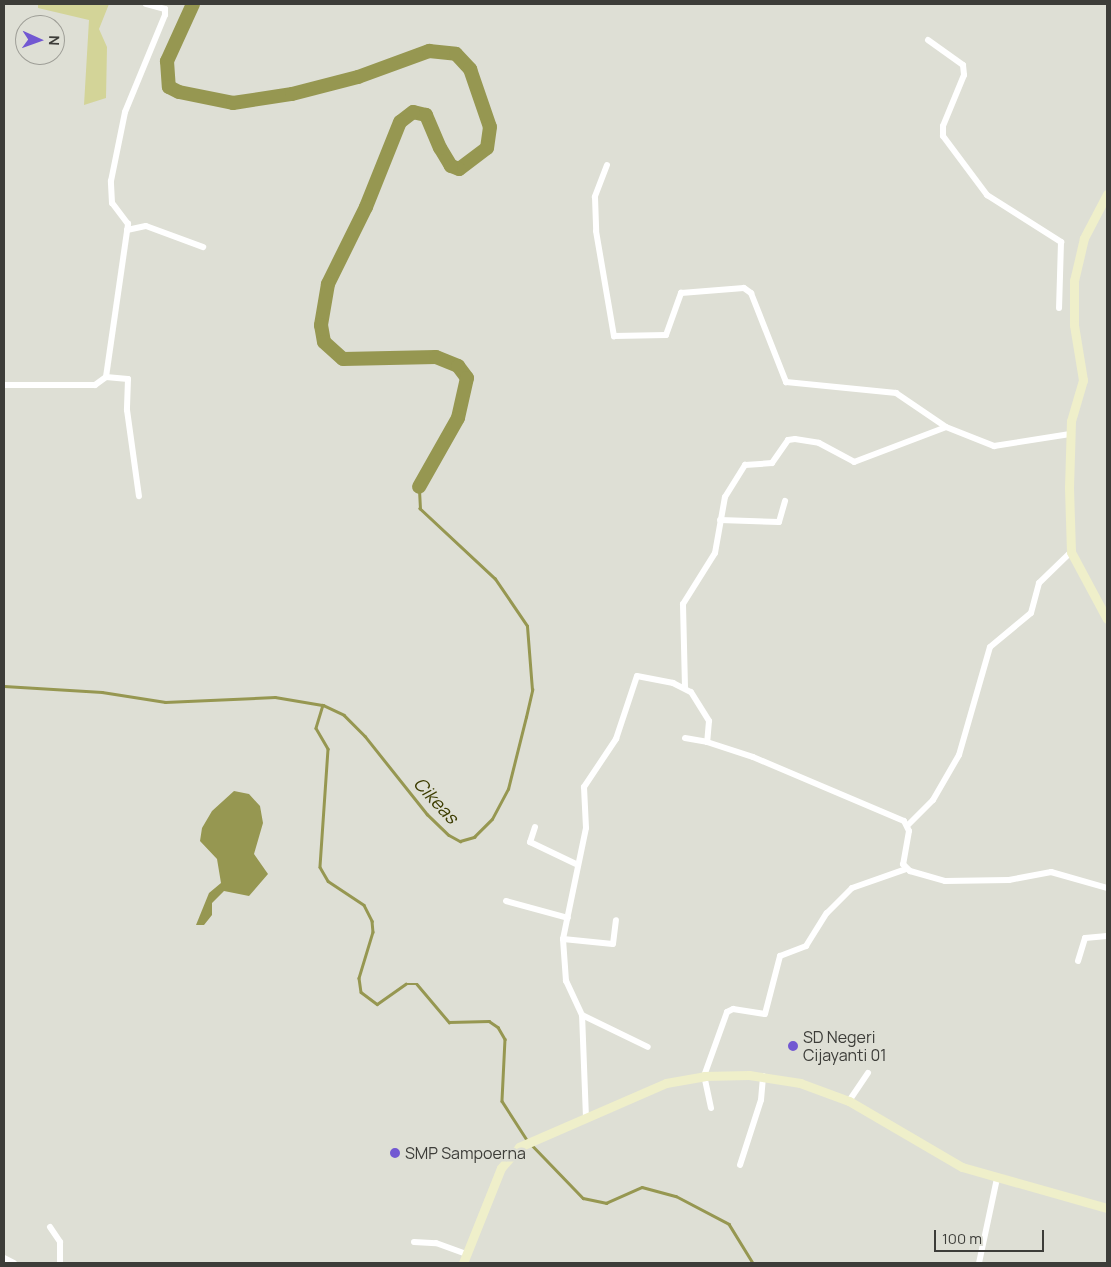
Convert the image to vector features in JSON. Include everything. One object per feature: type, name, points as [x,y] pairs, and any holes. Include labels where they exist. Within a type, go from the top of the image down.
[{"type":"main road","points":[[1107,194],[1084,238],[1074,281],[1074,325],[1083,380],[1070,434],[1071,552],[1107,619]]},
{"type":"main road","points":[[463,1263],[501,1168],[519,1147],[666,1084],[704,1076],[763,1076],[800,1083],[848,1101],[942,1157],[997,1178],[1107,1208]]},
{"type":"street","points":[[106,377],[127,230],[126,220],[115,209],[110,192],[125,112],[165,15],[165,9],[146,4]]},
{"type":"street","points":[[928,40],[962,64],[964,75],[942,126],[943,136],[987,195],[1061,242],[1059,308]]},
{"type":"street","points":[[607,165],[596,197],[596,222],[614,336],[666,335],[681,293],[744,288],[751,293],[786,382],[896,393],[946,427],[994,446],[1070,434]]},
{"type":"street","points":[[127,230],[146,226],[204,247]]},
{"type":"street","points":[[4,385],[95,385],[106,377],[128,379],[127,410],[139,496]]},
{"type":"street","points":[[707,742],[709,722],[685,688],[682,607],[715,553],[725,497],[745,465],[772,463],[791,439],[820,443],[854,462],[946,427]]},
{"type":"street","points":[[720,520],[747,524],[779,522],[786,501]]},
{"type":"street","points":[[906,869],[903,864],[908,824],[933,800],[959,755],[990,647],[1031,613],[1039,583],[1071,552]]},
{"type":"street","points":[[586,1118],[582,1015],[566,981],[563,939],[576,864],[586,828],[586,780],[616,739],[637,676],[685,688]]},
{"type":"street","points":[[685,738],[707,742],[753,757],[908,824]]},
{"type":"street","points":[[535,827],[530,842],[576,864]]},
{"type":"street","points":[[711,1108],[704,1076],[727,1012],[739,1009],[759,1016],[766,1012],[780,956],[806,946],[827,913],[852,888],[906,869],[945,881],[1009,880],[1051,872],[1107,888]]},
{"type":"street","points":[[506,901],[568,918]]},
{"type":"street","points":[[563,939],[613,944],[616,920]]},
{"type":"street","points":[[1078,961],[1085,938],[1107,936]]},
{"type":"street","points":[[582,1015],[648,1046]]},
{"type":"street","points":[[848,1101],[868,1073]]},
{"type":"street","points":[[740,1165],[761,1100],[763,1076]]},
{"type":"street","points":[[979,1263],[997,1178]]},
{"type":"street","points":[[50,1227],[60,1242],[60,1263]]},
{"type":"street","points":[[414,1242],[436,1243],[467,1254]]},
{"type":"street","points":[[4,1258],[14,1263]]},
{"type":"green space","points":[[38,4],[109,4],[99,29],[107,47],[106,98],[84,105],[89,20],[38,8]]},
{"type":"shaded area","points":[[234,791],[249,794],[260,806],[263,823],[254,854],[268,874],[249,896],[224,891],[212,903],[212,915],[204,925],[196,925],[209,893],[221,883],[217,859],[200,841],[202,828],[212,811]]},
{"type":"waterway","points":[[193,4],[167,61],[169,87],[179,92],[233,103],[292,94],[358,77],[429,51],[456,54],[470,69],[490,127],[487,148],[459,169],[451,166],[440,148],[426,115],[413,112],[400,122],[366,207],[328,284],[321,325],[324,342],[343,359],[436,357],[458,366],[467,378],[458,418],[419,487]]},
{"type":"waterway","name":"Cikeas","points":[[4,686],[102,692],[165,702],[275,697],[323,705],[344,715],[365,736],[427,814],[449,835],[460,841],[474,837],[492,819],[508,789],[532,690],[527,626],[495,579],[420,509],[419,487]]},
{"type":"waterway","points":[[323,705],[316,728],[328,749],[320,867],[328,881],[364,905],[372,921],[373,932],[359,978],[361,992],[377,1004],[406,984],[417,984],[449,1022],[489,1021],[498,1027],[505,1039],[502,1101],[527,1140]]},
{"type":"waterway","points":[[531,1144],[583,1198],[606,1203],[642,1187],[676,1196],[729,1224],[753,1263]]},
{"type":"place","name":"SD Negeri Cijayanti 01","points":[[793,1046]]},
{"type":"place","name":"SMP Sampoerna","points":[[395,1153]]}]
